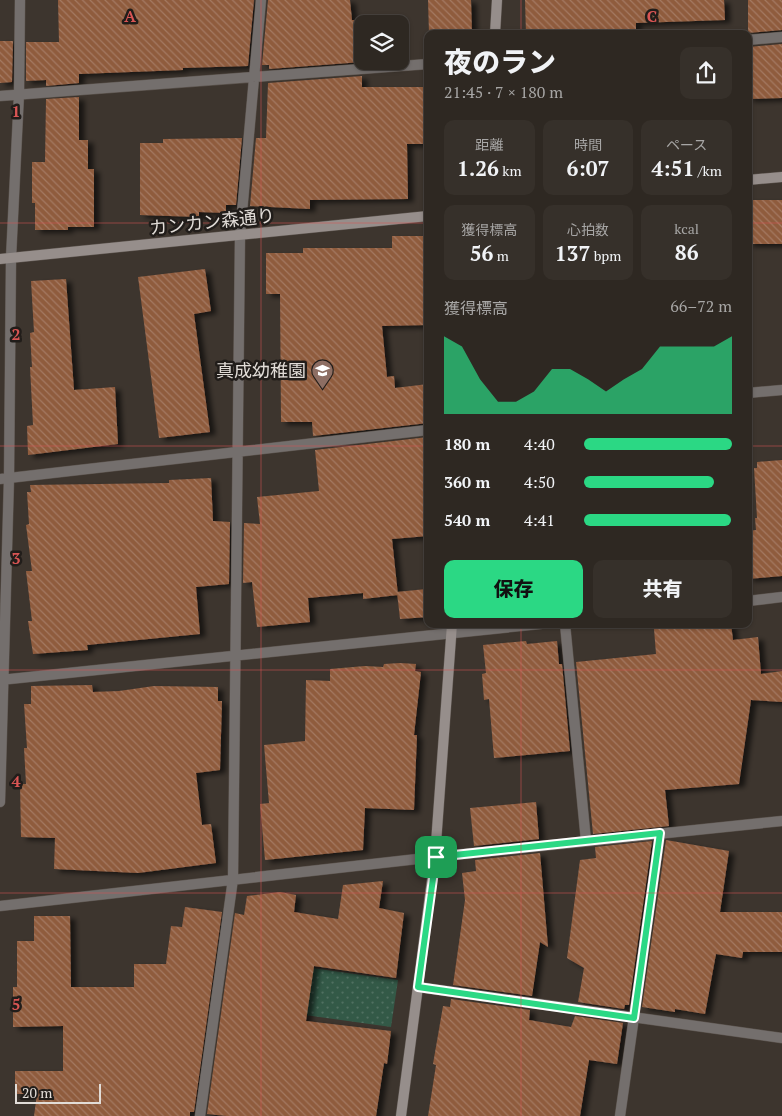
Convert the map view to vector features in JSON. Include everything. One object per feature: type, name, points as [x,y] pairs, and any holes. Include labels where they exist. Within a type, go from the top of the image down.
[{"type":"street","points":[[0,802],[4,478],[11,258],[19,94],[20,0]]},
{"type":"street","points":[[200,1116],[234,880],[240,235],[261,0]]},
{"type":"street","points":[[495,30],[497,0]]},
{"type":"street","points":[[752,40],[782,37]]},
{"type":"street","points":[[0,96],[424,64]]},
{"type":"street","points":[[752,180],[782,176]]},
{"type":"street","name":"カンカン森通り","points":[[0,260],[424,216]]},
{"type":"street","points":[[752,393],[782,390]]},
{"type":"street","points":[[4,478],[424,430]]},
{"type":"street","points":[[752,601],[782,597]]},
{"type":"street","points":[[2,680],[236,656],[452,628],[436,857],[401,1116]]},
{"type":"street","points":[[565,628],[586,841]]},
{"type":"street","points":[[0,906],[436,857],[782,821]]},
{"type":"street","points":[[620,1116],[660,833]]},
{"type":"street","points":[[418,987],[782,1038]]},
{"type":"green space","points":[[312,968],[398,980],[391,1027],[305,1015]]},
{"type":"building","points":[[58,0],[254,0],[248,66],[79,74],[79,83],[46,86],[46,80],[26,81],[26,42],[59,42]]},
{"type":"building","points":[[268,0],[350,0],[352,20],[354,20],[354,63],[269,69],[269,65],[262,65]]},
{"type":"building","points":[[428,0],[471,0],[472,30],[429,30]]},
{"type":"building","points":[[525,0],[724,0],[725,20],[636,23],[636,30],[526,30]]},
{"type":"building","points":[[748,0],[782,0],[782,30],[752,33],[752,30],[748,30]]},
{"type":"building","points":[[0,41],[13,41],[12,82],[0,83]]},
{"type":"building","points":[[782,44],[782,98],[752,99],[752,47]]},
{"type":"building","points":[[362,76],[362,87],[424,87],[424,144],[407,144],[408,199],[310,200],[310,209],[250,206],[256,138],[266,138],[268,83]]},
{"type":"building","points":[[79,97],[79,140],[88,140],[88,169],[94,169],[94,227],[68,227],[68,230],[35,230],[35,203],[32,203],[32,162],[45,162],[46,99]]},
{"type":"building","points":[[242,138],[236,205],[226,205],[226,213],[199,212],[199,217],[140,215],[140,143],[163,143],[163,139]]},
{"type":"building","points":[[752,200],[782,200],[782,244],[752,244]]},
{"type":"building","points":[[392,236],[424,236],[424,325],[382,326],[387,377],[394,376],[395,388],[424,384],[424,423],[313,436],[312,422],[281,422],[280,294],[266,294],[266,253],[303,253],[303,248],[392,248]]},
{"type":"building","points":[[205,269],[211,311],[194,314],[210,432],[159,438],[138,277]]},
{"type":"building","points":[[66,279],[74,390],[115,387],[118,444],[28,455],[27,426],[33,425],[30,333],[34,332],[31,281]]},
{"type":"building","points":[[424,437],[424,536],[392,539],[398,595],[363,599],[363,593],[308,598],[310,622],[257,627],[252,582],[243,583],[244,523],[260,524],[257,497],[319,491],[315,450]]},
{"type":"building","points":[[782,460],[782,576],[752,579],[752,530],[756,530],[755,518],[757,518],[754,468],[757,468],[757,462]]},
{"type":"building","points":[[211,478],[213,521],[230,522],[229,584],[196,587],[200,634],[87,645],[88,650],[33,654],[28,621],[32,621],[26,571],[32,571],[26,525],[29,524],[27,492],[31,492],[30,485],[169,483],[169,480]]},
{"type":"building","points":[[424,589],[424,617],[400,619],[397,592]]},
{"type":"building","points":[[732,628],[733,640],[758,637],[761,674],[782,671],[782,702],[751,700],[739,784],[665,790],[669,826],[593,834],[576,662],[656,654],[654,629]]},
{"type":"building","points":[[526,641],[527,644],[557,641],[559,664],[562,664],[570,751],[494,758],[489,699],[484,700],[482,674],[486,673],[483,645]]},
{"type":"building","points":[[384,664],[416,664],[415,671],[421,672],[414,735],[417,735],[414,810],[365,808],[363,850],[265,860],[260,804],[269,803],[264,745],[305,741],[306,680],[330,681],[330,669],[365,666],[383,667]]},
{"type":"building","points":[[92,685],[93,692],[119,691],[154,686],[218,687],[218,701],[222,701],[220,770],[196,773],[202,825],[211,824],[216,863],[138,873],[54,869],[55,838],[21,837],[20,784],[26,784],[24,748],[27,748],[24,704],[31,704],[31,686]]},
{"type":"building","points":[[536,802],[539,839],[474,846],[470,808]]},
{"type":"building","points":[[666,840],[729,851],[720,912],[782,912],[782,952],[743,952],[742,958],[716,954],[705,1014],[675,1009],[675,1012],[642,1007]]},
{"type":"building","points":[[652,841],[629,1005],[625,1005],[624,1009],[578,1002],[584,968],[567,958],[580,860],[596,858],[595,847]]},
{"type":"building","points":[[540,853],[548,947],[540,942],[532,996],[453,985],[465,900],[462,873],[476,871],[475,860]]},
{"type":"building","points":[[383,881],[379,908],[404,913],[396,978],[314,966],[306,1021],[391,1031],[387,1064],[384,1063],[376,1116],[227,1116],[207,1114],[235,913],[244,915],[247,896],[280,892],[296,895],[294,912],[338,919],[343,885]]},
{"type":"building","points":[[185,907],[222,912],[194,1112],[190,1112],[190,1116],[34,1116],[37,1094],[15,1094],[15,1071],[63,1071],[63,1026],[13,1027],[13,987],[17,987],[17,941],[34,941],[34,916],[70,916],[71,987],[134,987],[134,964],[166,964],[171,926],[182,927]]},
{"type":"building","points":[[451,999],[530,1010],[529,1020],[571,1027],[575,1016],[623,1023],[617,1064],[589,1060],[580,1116],[428,1116],[436,1065],[433,1064],[443,1006],[450,1007]]},
{"type":"place","name":"真成幼稚園","points":[[322,389]]},
{"type":"route","points":[[660,833],[634,1018],[418,987],[436,857],[660,833]]}]
